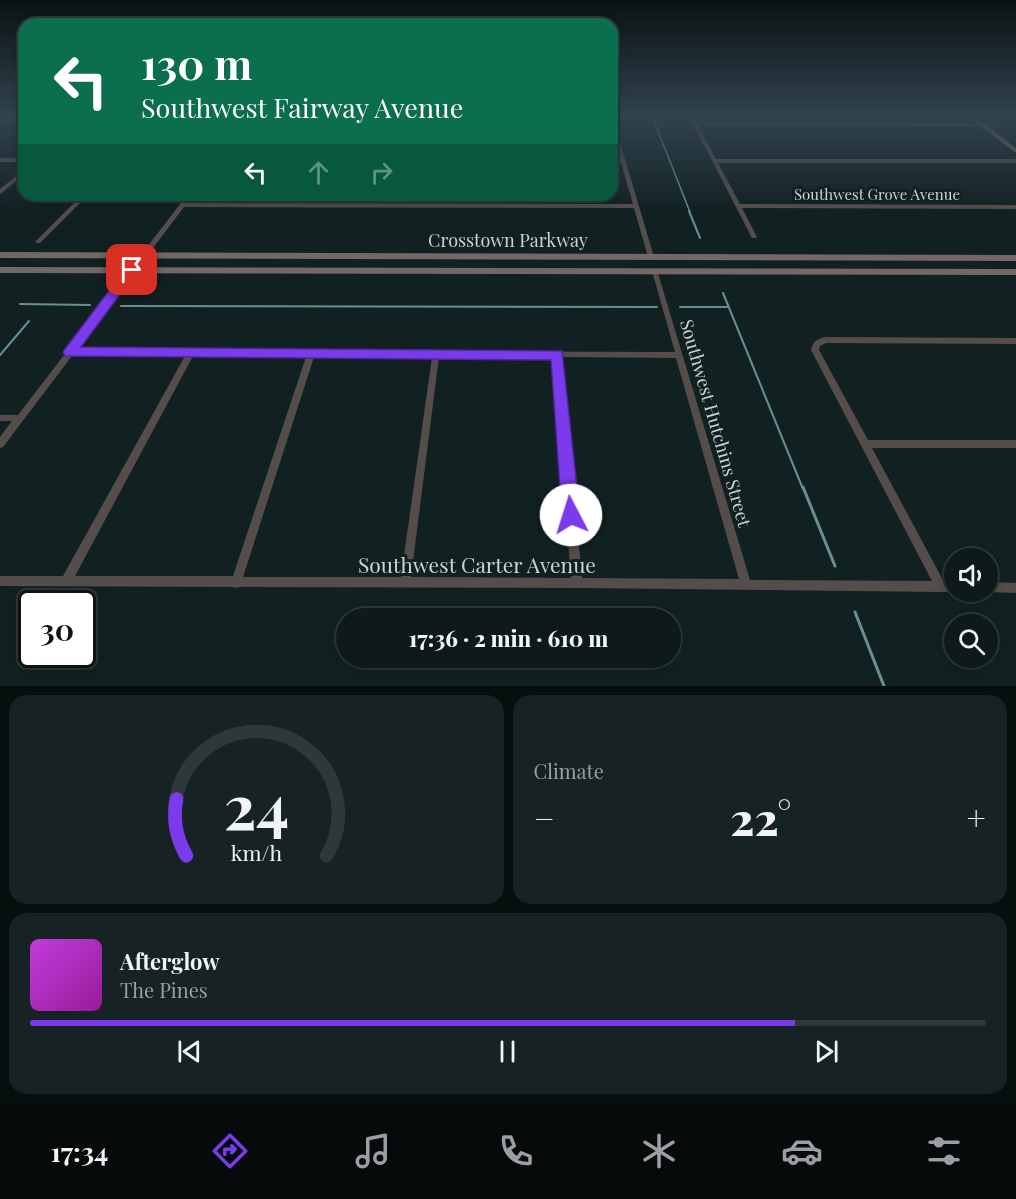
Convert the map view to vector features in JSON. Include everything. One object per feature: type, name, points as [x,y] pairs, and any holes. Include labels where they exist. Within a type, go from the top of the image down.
[{"type":"main road","name":"Crosstown Parkway","points":[[0,255],[1016,258]]},
{"type":"main road","name":"Crosstown Parkway","points":[[0,270],[1016,272]]},
{"type":"street","points":[[620,148],[651,257]]},
{"type":"street","points":[[708,148],[754,237]]},
{"type":"street","points":[[0,160],[18,160]]},
{"type":"street","points":[[618,161],[624,161]]},
{"type":"street","points":[[715,161],[1016,161]]},
{"type":"street","points":[[0,192],[18,177]]},
{"type":"street","points":[[38,242],[80,201]]},
{"type":"street","points":[[0,444],[186,201]]},
{"type":"street","points":[[183,205],[638,206]]},
{"type":"street","name":"Southwest Grove Avenue","points":[[738,206],[1016,207]]},
{"type":"street","name":"Southwest Hutchins Street","points":[[655,271],[746,585]]},
{"type":"street","points":[[941,587],[815,350],[816,344],[825,340],[1016,342]]},
{"type":"street","points":[[69,352],[679,356]]},
{"type":"street","points":[[66,581],[191,353]]},
{"type":"street","points":[[236,583],[311,354]]},
{"type":"street","points":[[405,583],[436,354]]},
{"type":"street","points":[[557,355],[577,583]]},
{"type":"street","points":[[0,418],[19,418]]},
{"type":"street","points":[[865,444],[1016,444]]},
{"type":"street","name":"Southwest Carter Avenue","points":[[0,581],[941,587]]},
{"type":"street","points":[[998,588],[1016,588]]},
{"type":"waterway","points":[[665,148],[690,212]]},
{"type":"waterway","points":[[689,211],[700,238]]},
{"type":"waterway","points":[[723,293],[803,489]]},
{"type":"waterway","points":[[20,304],[90,305]]},
{"type":"waterway","points":[[121,306],[657,307]]},
{"type":"waterway","points":[[680,307],[728,307]]},
{"type":"waterway","points":[[0,355],[29,321]]},
{"type":"waterway","points":[[803,487],[835,566]]},
{"type":"waterway","points":[[855,612],[884,686]]},
{"type":"route","points":[[132,270],[69,352],[557,355],[571,515]]}]
